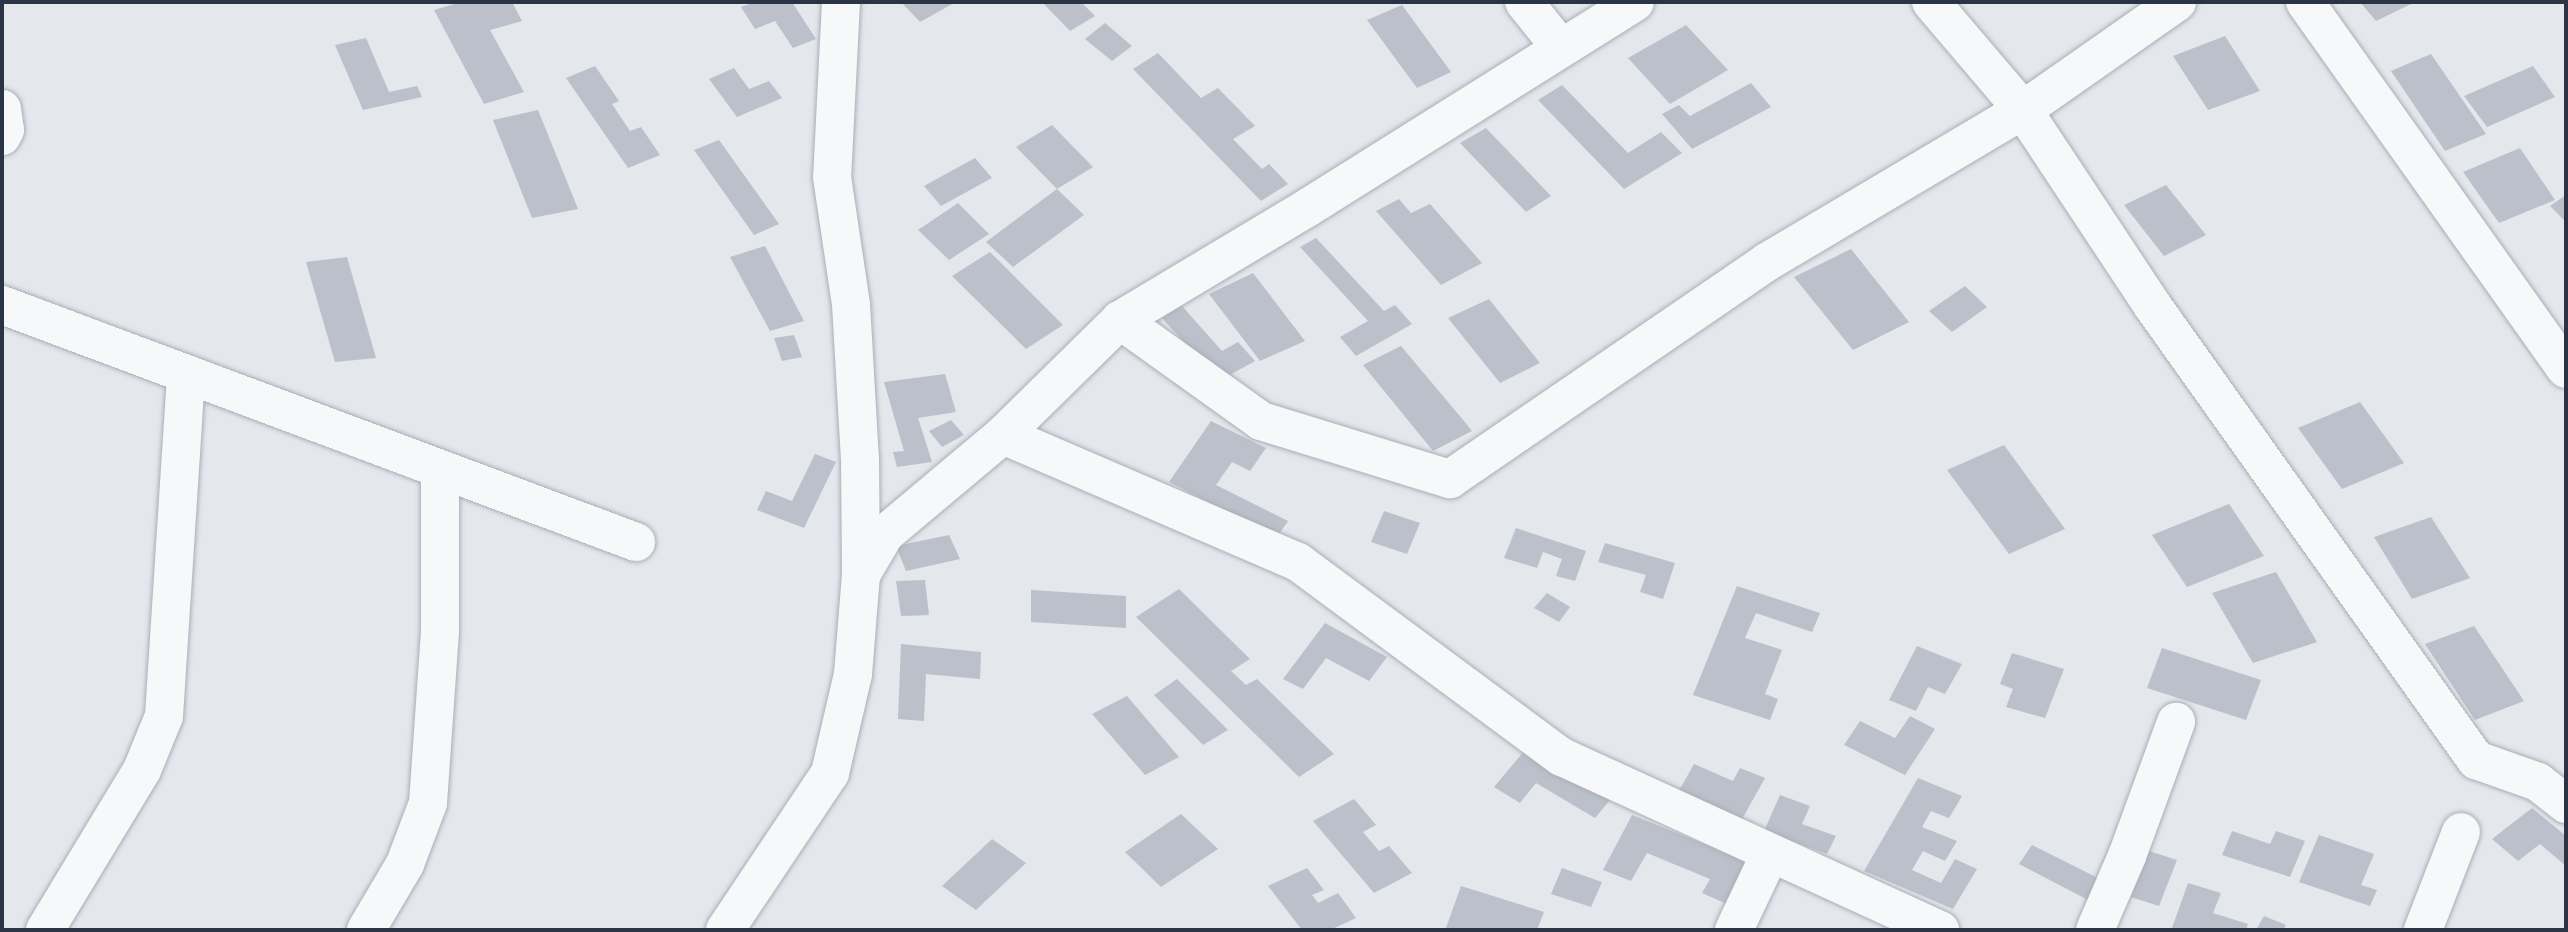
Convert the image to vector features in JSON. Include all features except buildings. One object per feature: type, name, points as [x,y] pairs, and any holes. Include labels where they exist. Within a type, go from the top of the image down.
[{"type":"street","points":[[725,930],[830,773],[853,674],[861,575],[860,458],[851,304],[832,177],[841,2]]},
{"type":"street","points":[[1524,2],[1561,48]]},
{"type":"street","points":[[861,575],[885,534],[1003,435],[1120,320],[1307,208],[1634,2]]},
{"type":"street","points":[[1931,2],[2023,110],[2152,305],[2476,760],[2538,782],[2566,804]]},
{"type":"street","points":[[1120,320],[1261,421],[1450,479],[1767,262],[2023,110],[2177,2]]},
{"type":"street","points":[[2305,2],[2566,369]]},
{"type":"street","points":[[2,109],[5,130],[2,136]]},
{"type":"street","points":[[2,306],[636,542]]},
{"type":"street","points":[[44,930],[142,770],[164,716],[186,374]]},
{"type":"street","points":[[1003,435],[1298,562],[1562,757],[1940,930]]},
{"type":"street","points":[[366,930],[405,864],[428,803],[440,631],[440,469]]},
{"type":"street","points":[[2095,930],[2127,856],[2176,722]]},
{"type":"street","points":[[2423,930],[2461,832]]},
{"type":"street","points":[[1734,930],[1770,854]]}]
